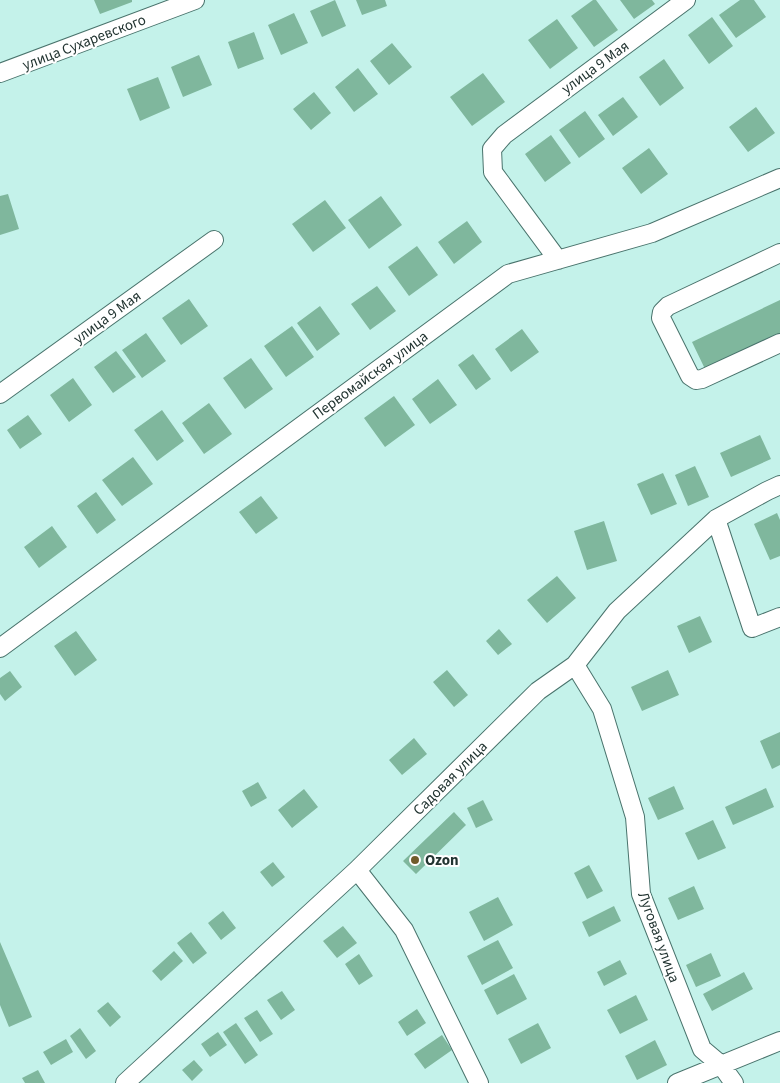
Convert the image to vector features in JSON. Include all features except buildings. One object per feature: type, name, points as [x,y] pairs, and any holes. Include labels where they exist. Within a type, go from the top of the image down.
[{"type":"street","name":"улица Сухаревского","points":[[0,73],[196,0]]},
{"type":"street","name":"улица 9 Мая","points":[[558,260],[493,172],[492,149],[504,134],[686,0]]},
{"type":"street","name":"Первомайская улица","points":[[0,648],[508,274],[652,233],[780,178]]},
{"type":"street","name":"улица 9 Мая","points":[[0,394],[214,240]]},
{"type":"street","points":[[780,253],[668,306],[662,312],[661,318],[690,376],[696,380],[702,379],[780,343]]},
{"type":"street","name":"Садовая улица","points":[[124,1083],[357,870],[538,691],[575,665],[617,611],[716,519],[780,485]]},
{"type":"street","points":[[716,519],[752,628],[780,617]]},
{"type":"street","name":"Луговая улица","points":[[575,665],[602,709],[636,817],[641,894],[702,1049],[721,1065],[734,1083]]},
{"type":"street","points":[[357,870],[404,930],[479,1083]]},
{"type":"street","points":[[677,1083],[780,1041]]},
{"type":"place","name":"Ozon","points":[[415,860]]}]
